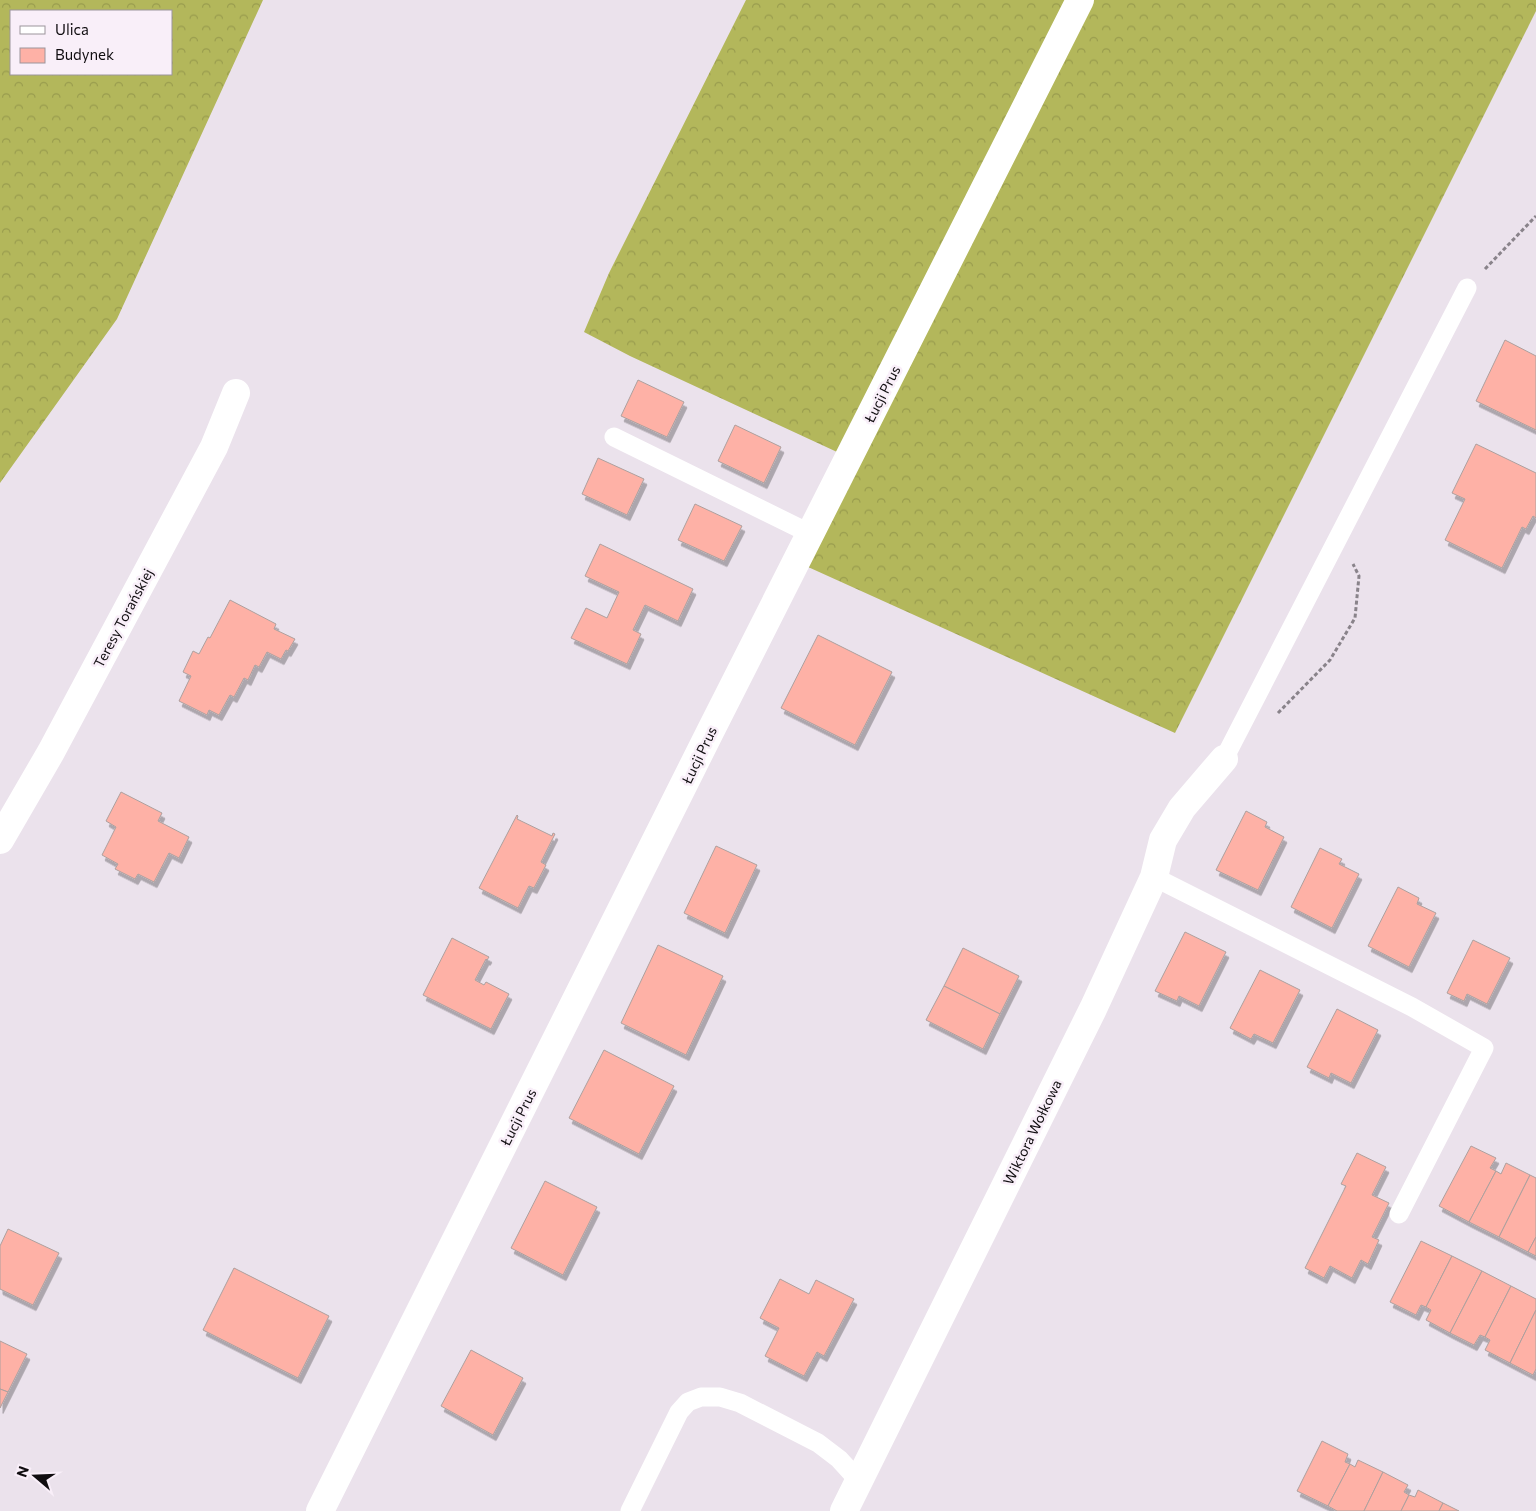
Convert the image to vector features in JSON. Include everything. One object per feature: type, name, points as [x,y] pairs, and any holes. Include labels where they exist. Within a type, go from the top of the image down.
[{"type":"street","name":"Łucji Prus","points":[[320,1511],[1080,0]]},
{"type":"street","name":"Teresy Torańskiej","points":[[0,840],[51,752],[214,448],[236,392]]},
{"type":"street","name":"Wiktora Wołkowa","points":[[844,1511],[1093,1009],[1154,877],[1164,840],[1182,808],[1224,759]]},
{"type":"lane","points":[[1224,759],[1467,288]]},
{"type":"lane","points":[[614,436],[811,534]]},
{"type":"lane","points":[[1154,877],[1412,1007],[1484,1048],[1399,1214]]},
{"type":"lane","points":[[630,1511],[679,1412],[688,1402],[701,1397],[720,1397],[740,1402],[818,1442],[839,1459],[859,1481]]},
{"type":"path","points":[[1467,288],[1536,216]]},
{"type":"path","points":[[1274,717],[1330,660],[1355,618],[1359,576],[1338,538]]},
{"type":"green space","points":[[0,0],[263,0],[117,319],[0,483]]},
{"type":"green space","points":[[746,0],[1536,0],[1536,11],[1175,733],[797,562],[850,458],[630,356],[584,332],[609,273]]},
{"type":"building","points":[[1505,340],[1536,356],[1536,430],[1476,401]]},
{"type":"building","points":[[638,380],[684,402],[667,437],[621,416]]},
{"type":"building","points":[[735,425],[781,447],[764,483],[718,461]]},
{"type":"building","points":[[1476,444],[1536,473],[1536,518],[1533,516],[1526,529],[1522,527],[1502,568],[1445,540],[1465,499],[1452,493]]},
{"type":"building","points":[[598,458],[644,479],[627,515],[582,494]]},
{"type":"building","points":[[695,504],[742,526],[724,561],[678,540]]},
{"type":"building","points":[[600,544],[693,589],[678,621],[645,605],[633,630],[641,634],[627,664],[571,638],[586,608],[607,618],[619,592],[585,576]]},
{"type":"building","points":[[230,600],[276,624],[274,629],[295,639],[281,659],[267,652],[259,667],[255,665],[248,680],[244,678],[234,697],[230,695],[219,715],[209,710],[207,715],[179,701],[191,676],[183,672],[193,651],[199,654],[208,637],[210,638]]},
{"type":"building","points":[[818,635],[892,672],[855,745],[781,708]]},
{"type":"building","points":[[121,792],[162,813],[158,821],[189,837],[179,858],[169,853],[154,882],[138,874],[135,879],[115,869],[118,864],[102,855],[116,827],[106,821]]},
{"type":"building","points":[[1246,811],[1267,822],[1265,827],[1284,837],[1258,890],[1216,870]]},
{"type":"building","points":[[517,815],[517,819],[552,836],[553,833],[555,834],[541,862],[546,865],[534,888],[529,886],[518,908],[479,888]]},
{"type":"building","points":[[716,846],[757,865],[725,933],[684,913]]},
{"type":"building","points":[[1320,848],[1342,859],[1339,864],[1359,874],[1332,928],[1291,907]]},
{"type":"building","points":[[1398,887],[1419,898],[1417,904],[1436,913],[1409,967],[1368,946]]},
{"type":"building","points":[[1185,932],[1226,952],[1199,1006],[1179,996],[1177,1001],[1155,991]]},
{"type":"building","points":[[452,938],[489,957],[486,959],[475,980],[484,985],[486,982],[509,994],[491,1029],[423,995]]},
{"type":"building","points":[[1473,940],[1510,958],[1487,1004],[1467,994],[1464,1001],[1447,993]]},
{"type":"building","points":[[658,945],[723,976],[686,1055],[621,1023]]},
{"type":"building","points":[[963,948],[1019,976],[1000,1014],[944,986]]},
{"type":"building","points":[[1260,970],[1300,990],[1273,1043],[1254,1034],[1251,1039],[1230,1028]]},
{"type":"building","points":[[944,986],[1000,1014],[983,1049],[926,1020]]},
{"type":"building","points":[[1337,1009],[1378,1030],[1351,1083],[1331,1073],[1329,1078],[1307,1067]]},
{"type":"building","points":[[604,1050],[674,1086],[639,1154],[569,1118]]},
{"type":"building","points":[[1471,1146],[1496,1158],[1490,1168],[1496,1171],[1469,1222],[1439,1206]]},
{"type":"building","points":[[1357,1153],[1386,1167],[1372,1195],[1389,1203],[1372,1237],[1379,1240],[1368,1264],[1361,1260],[1352,1278],[1330,1266],[1324,1278],[1305,1268],[1346,1186],[1341,1184]]},
{"type":"building","points":[[1506,1163],[1530,1175],[1499,1237],[1469,1222],[1496,1171],[1501,1174]]},
{"type":"building","points":[[1530,1175],[1536,1178],[1536,1237],[1528,1252],[1499,1237]]},
{"type":"building","points":[[545,1181],[597,1207],[563,1275],[511,1248]]},
{"type":"building","points":[[8,1229],[59,1253],[33,1305],[0,1289],[0,1246]]},
{"type":"building","points":[[1536,1237],[1536,1256],[1528,1252]]},
{"type":"building","points":[[1421,1241],[1452,1256],[1426,1307],[1421,1305],[1416,1315],[1390,1302]]},
{"type":"building","points":[[1452,1256],[1482,1271],[1450,1333],[1426,1320],[1431,1310],[1426,1307]]},
{"type":"building","points":[[234,1268],[329,1316],[298,1378],[203,1330]]},
{"type":"building","points":[[1482,1271],[1511,1286],[1485,1337],[1480,1335],[1474,1345],[1450,1333]]},
{"type":"building","points":[[780,1279],[809,1294],[816,1280],[854,1299],[824,1356],[817,1352],[804,1376],[765,1356],[779,1328],[760,1318]]},
{"type":"building","points":[[1511,1286],[1536,1299],[1536,1310],[1510,1363],[1485,1350],[1490,1340],[1485,1337]]},
{"type":"building","points":[[1536,1310],[1536,1369],[1533,1375],[1510,1363]]},
{"type":"building","points":[[0,1341],[27,1354],[8,1392],[0,1389]]},
{"type":"building","points":[[471,1350],[523,1378],[493,1435],[441,1406]]},
{"type":"building","points":[[0,1389],[8,1392],[0,1408]]},
{"type":"building","points":[[1322,1441],[1348,1454],[1345,1462],[1350,1464],[1328,1506],[1297,1491]]},
{"type":"building","points":[[1358,1460],[1383,1472],[1364,1511],[1337,1511],[1328,1506],[1350,1464],[1355,1467]]},
{"type":"building","points":[[1383,1472],[1408,1485],[1404,1492],[1409,1495],[1401,1511],[1364,1511]]},
{"type":"building","points":[[1418,1490],[1443,1503],[1439,1511],[1401,1511],[1409,1495],[1415,1497]]},
{"type":"building","points":[[1443,1503],[1459,1511],[1439,1511]]}]
